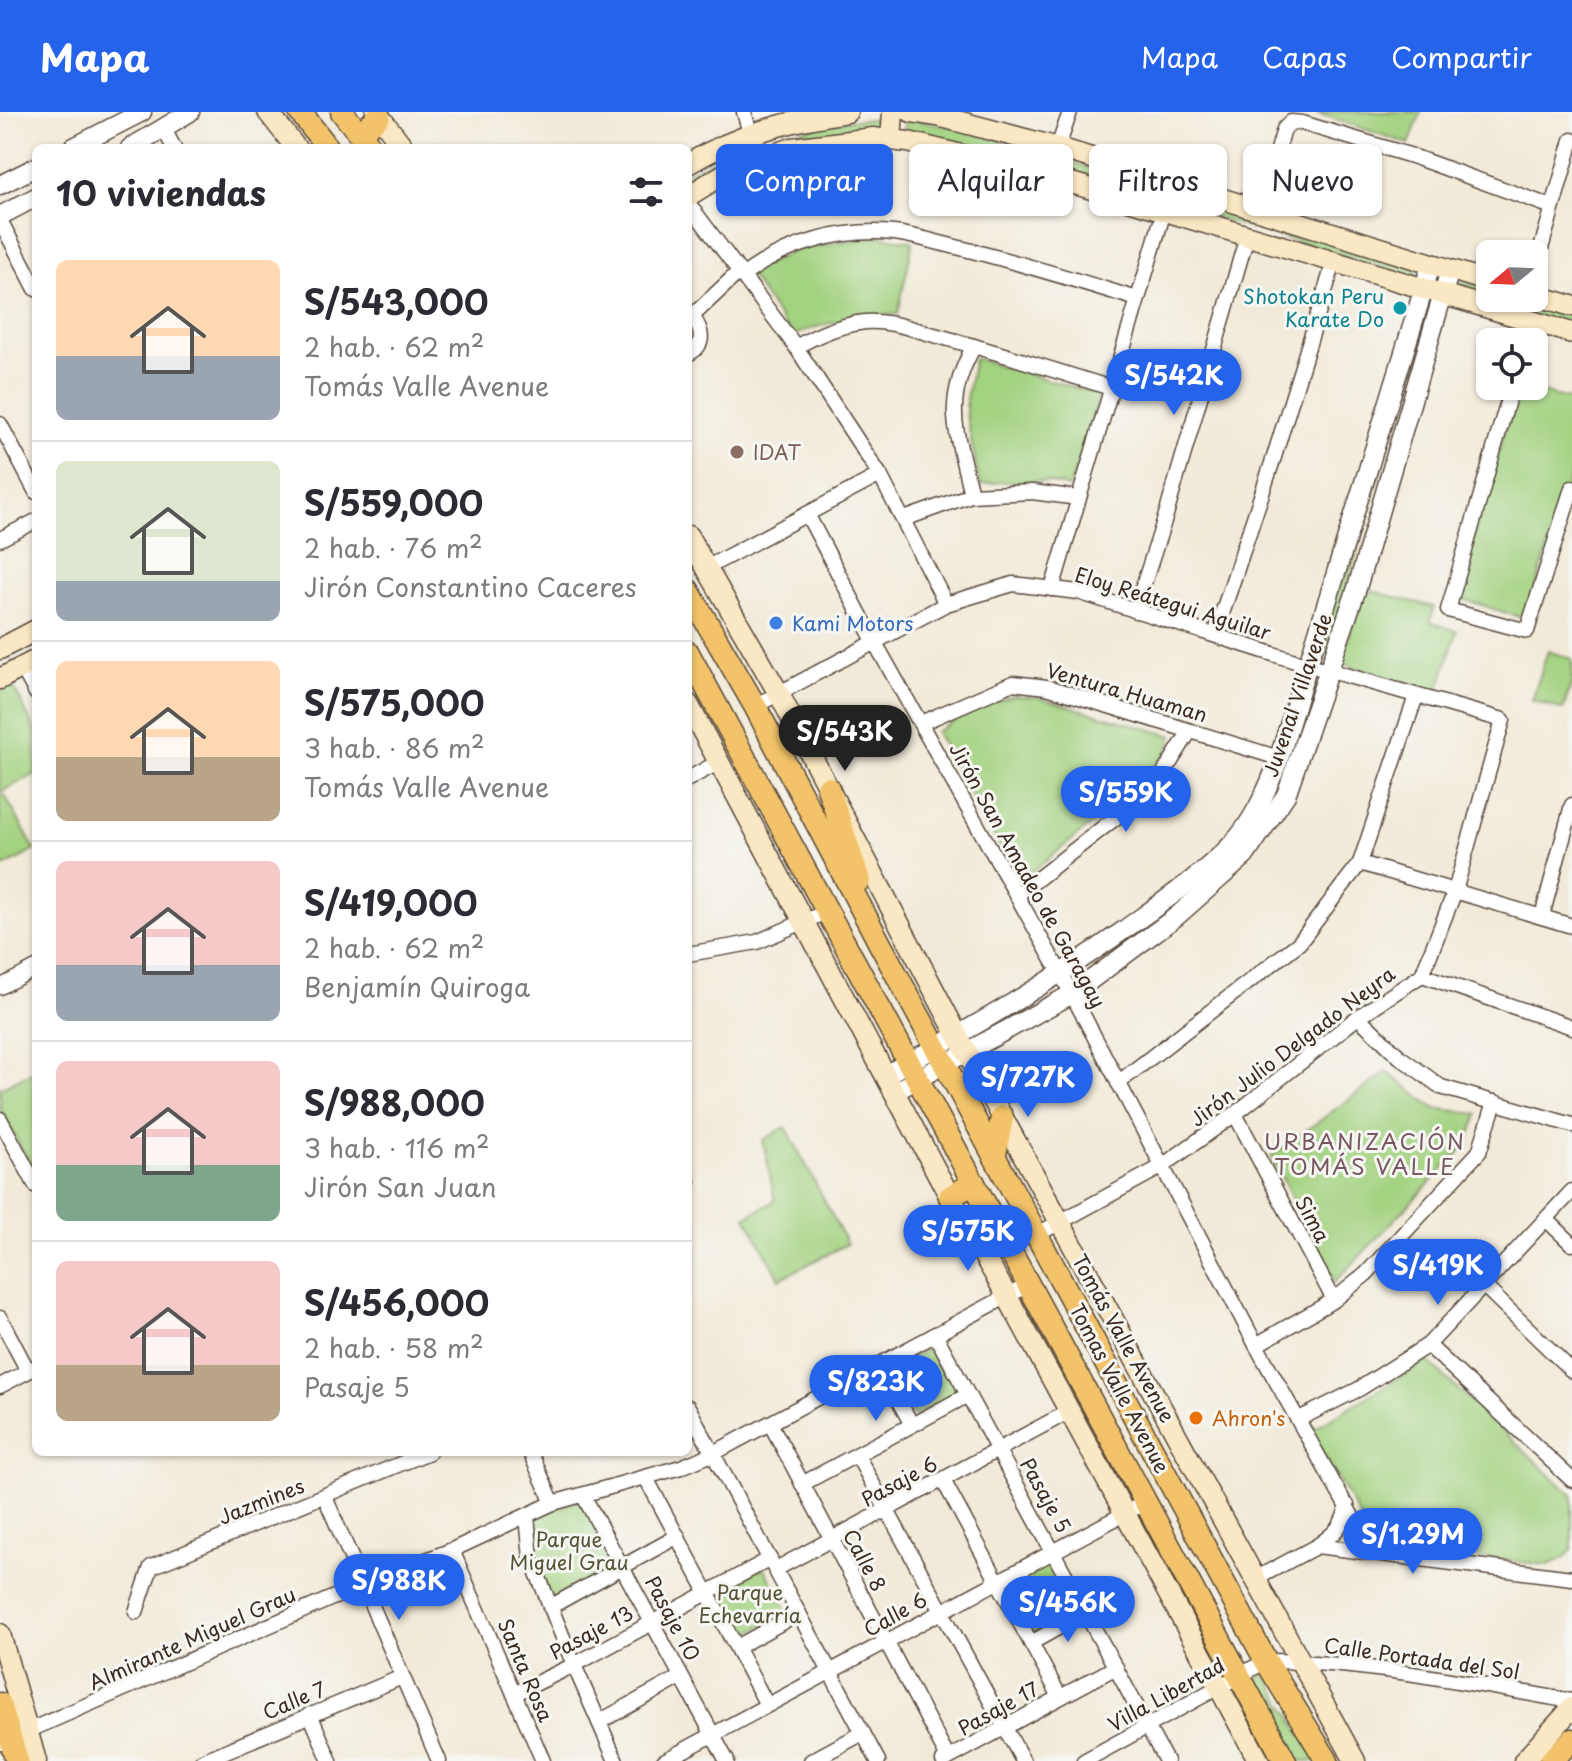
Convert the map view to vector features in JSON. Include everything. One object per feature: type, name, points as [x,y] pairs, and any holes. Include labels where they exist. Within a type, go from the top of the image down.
[{"type":"main road","points":[[268,112],[293,144]]},
{"type":"main road","points":[[300,112],[325,144]]},
{"type":"main road","points":[[342,112],[365,141],[377,114],[401,144]]},
{"type":"main road","points":[[692,162],[750,133],[847,112]]},
{"type":"main road","points":[[891,140],[893,112]]},
{"type":"main road","points":[[911,112],[1044,144]]},
{"type":"main road","points":[[692,194],[729,171],[792,148],[873,138],[909,144]]},
{"type":"main road","points":[[1073,152],[1243,207]]},
{"type":"main road","points":[[1181,216],[1572,333]]},
{"type":"main road","points":[[1273,216],[1476,278]]},
{"type":"main road","points":[[1548,299],[1572,306]]},
{"type":"main road","name":"Tomás Valle Avenue","points":[[692,542],[778,692],[962,1044],[1355,1761]]},
{"type":"main road","name":"Tomas Valle Avenue","points":[[692,597],[755,706],[1266,1661],[1327,1761]]},
{"type":"main road","points":[[0,649],[32,632]]},
{"type":"main road","points":[[692,660],[1146,1502],[1229,1682],[1259,1761]]},
{"type":"main road","points":[[0,679],[29,663]]},
{"type":"main road","points":[[692,711],[950,1197],[1124,1513],[1229,1682],[1285,1761]]},
{"type":"main road","points":[[828,788],[879,942]]},
{"type":"main road","points":[[995,1155],[1002,1117]]},
{"type":"main road","points":[[950,1197],[974,1183]]},
{"type":"main road","points":[[0,1634],[17,1761]]},
{"type":"main road","points":[[0,1704],[12,1738],[36,1761]]},
{"type":"main road","points":[[1524,1761],[1572,1708]]},
{"type":"main road","points":[[1551,1761],[1572,1740]]},
{"type":"street","points":[[80,144],[142,112]]},
{"type":"street","points":[[137,144],[190,112]]},
{"type":"street","points":[[744,112],[750,133]]},
{"type":"street","points":[[1060,144],[1070,112]]},
{"type":"street","points":[[1280,144],[1284,129],[1291,122],[1372,144]]},
{"type":"street","points":[[164,129],[172,144]]},
{"type":"street","points":[[1543,240],[1572,140]]},
{"type":"street","points":[[1382,147],[1552,207]]},
{"type":"street","points":[[0,185],[32,169]]},
{"type":"street","points":[[32,199],[0,218],[32,281]]},
{"type":"street","points":[[692,208],[796,347],[880,475],[946,604]]},
{"type":"street","points":[[1052,589],[1162,216]]},
{"type":"street","points":[[692,316],[742,273],[777,253],[795,246],[855,234],[897,233],[985,254],[1137,299]]},
{"type":"street","points":[[1135,611],[1247,236]]},
{"type":"street","points":[[1215,635],[1334,262]]},
{"type":"street","name":"Juvenal Villaverde","points":[[890,1084],[962,1044],[1072,994],[1177,916],[1245,856],[1286,795],[1357,588],[1440,268]]},
{"type":"street","name":"Juvenal Villaverde","points":[[962,1044],[1166,900],[1234,841],[1270,785],[1308,663],[1434,292]]},
{"type":"street","points":[[692,320],[699,325],[702,341],[700,347],[692,352]]},
{"type":"street","points":[[796,347],[832,329],[867,322],[894,325],[1111,388]]},
{"type":"street","points":[[1528,328],[1530,322]]},
{"type":"street","points":[[971,495],[956,427],[953,396],[962,368],[974,346]]},
{"type":"street","points":[[1508,400],[1448,610],[1524,632],[1529,630],[1572,488]]},
{"type":"street","points":[[0,424],[32,484]]},
{"type":"street","points":[[708,567],[880,475]]},
{"type":"street","points":[[904,519],[971,495],[1032,492],[1079,498]]},
{"type":"street","name":"Jirón San Amadeo de Garagay","points":[[807,514],[874,641],[1072,994],[1256,1345],[1372,1552]]},
{"type":"street","points":[[0,539],[32,523]]},
{"type":"street","name":"Eloy Reátegui Aguilar","points":[[755,706],[946,604],[1013,584],[1078,592],[1328,670],[1503,720]]},
{"type":"street","name":"Ventura Huaman","points":[[921,723],[1013,683],[1047,687],[1279,758]]},
{"type":"street","points":[[1118,1083],[1299,943],[1360,863],[1416,696]]},
{"type":"street","name":"Jirón Julio Delgado Neyra","points":[[1038,1234],[1161,1167],[1235,1114],[1358,1017],[1422,975],[1455,891],[1503,720]]},
{"type":"street","points":[[1017,895],[1137,801],[1163,774],[1190,731]]},
{"type":"street","points":[[692,777],[719,762]]},
{"type":"street","points":[[1542,916],[1568,833],[1572,805]]},
{"type":"street","points":[[1360,863],[1572,926]]},
{"type":"street","points":[[692,951],[757,942],[828,911]]},
{"type":"street","points":[[0,987],[32,970]]},
{"type":"street","points":[[1422,975],[1572,1027]]},
{"type":"street","points":[[1358,1017],[1400,1057],[1441,1087],[1572,1125]]},
{"type":"street","points":[[1256,1345],[1334,1300],[1366,1274],[1479,1152],[1495,1102]]},
{"type":"street","name":"Sima","points":[[1235,1114],[1334,1300]]},
{"type":"street","points":[[0,1119],[32,1179]]},
{"type":"street","points":[[1299,1419],[1359,1389],[1428,1345],[1572,1191]]},
{"type":"street","points":[[1546,1219],[1572,1244]]},
{"type":"street","name":"Almirante Miguel Grau","points":[[12,1738],[362,1585],[452,1550],[553,1503],[646,1478],[712,1454],[1028,1285]]},
{"type":"street","points":[[1484,1286],[1572,1371]]},
{"type":"street","points":[[0,1318],[32,1369],[0,1386]]},
{"type":"street","name":"Pasaje 5","points":[[935,1334],[1166,1761]]},
{"type":"street","points":[[1428,1345],[1572,1480]]},
{"type":"street","points":[[879,1365],[912,1425]]},
{"type":"street","points":[[802,1484],[968,1395]]},
{"type":"street","name":"Pasaje 6","points":[[773,1564],[831,1540],[1070,1411]]},
{"type":"street","points":[[692,1415],[878,1761]]},
{"type":"street","name":"Calle 8","points":[[770,1423],[945,1759]]},
{"type":"street","points":[[857,1455],[1023,1761]]},
{"type":"street","name":"Jazmines","points":[[136,1612],[151,1567],[419,1456]]},
{"type":"street","points":[[532,1456],[553,1503]]},
{"type":"street","points":[[646,1478],[767,1705]]},
{"type":"street","points":[[943,1480],[1060,1697]]},
{"type":"street","name":"Pasaje 10","points":[[583,1495],[727,1761]]},
{"type":"street","points":[[325,1497],[439,1761]]},
{"type":"street","name":"Calle 6","points":[[664,1761],[1146,1502]]},
{"type":"street","points":[[1255,1579],[1317,1546],[1336,1532],[1345,1519],[1347,1505]]},
{"type":"street","points":[[527,1516],[531,1558],[616,1761]]},
{"type":"street","points":[[550,1607],[678,1536]]},
{"type":"street","points":[[1317,1546],[1565,1577],[1572,1562]]},
{"type":"street","name":"Santa Rosa","points":[[452,1550],[543,1761]]},
{"type":"street","name":"Pasaje 13","points":[[514,1694],[574,1665],[706,1592],[773,1564]]},
{"type":"street","points":[[1031,1643],[1086,1612]]},
{"type":"street","points":[[737,1647],[799,1613]]},
{"type":"street","name":"Calle Portada del Sol","points":[[1266,1661],[1389,1671],[1572,1701]]},
{"type":"street","name":"Villa Libertad","points":[[1090,1760],[1266,1661]]},
{"type":"street","name":"Pasaje 17","points":[[945,1759],[1116,1667]]},
{"type":"street","name":"Calle 7","points":[[202,1761],[224,1757],[310,1714],[402,1677]]},
{"type":"street","points":[[599,1722],[681,1677]]},
{"type":"street","points":[[310,1714],[330,1761]]},
{"type":"street","points":[[811,1761],[863,1733]]},
{"type":"green space","points":[[1314,112],[1421,112],[1409,144]]},
{"type":"green space","points":[[905,118],[952,127],[1011,144],[959,144],[903,132]]},
{"type":"green space","points":[[883,119],[884,129],[833,144],[748,144],[849,120]]},
{"type":"green space","points":[[716,159],[716,179],[692,186],[692,170]]},
{"type":"green space","points":[[1073,163],[1089,168],[1089,180],[1073,176]]},
{"type":"green space","points":[[1227,209],[1417,267],[1417,277],[1210,216],[1227,216]]},
{"type":"green space","points":[[877,236],[913,241],[898,314],[844,320],[792,336],[748,273],[795,250]]},
{"type":"green space","points":[[1456,282],[1476,286],[1476,299],[1453,292]]},
{"type":"green space","points":[[1423,297],[1431,299],[1326,655],[1319,654]]},
{"type":"green space","points":[[1548,307],[1572,315],[1572,329],[1517,312],[1548,312]]},
{"type":"green space","points":[[974,358],[1099,395],[1068,488],[1036,481],[980,485],[966,414]]},
{"type":"green space","points":[[1548,394],[1572,400],[1572,471],[1531,602],[1523,618],[1456,597],[1514,400],[1548,400]]},
{"type":"green space","points":[[1364,589],[1434,607],[1430,622],[1457,631],[1438,692],[1341,663]]},
{"type":"green space","points":[[1548,651],[1572,659],[1572,681],[1563,710],[1532,700]]},
{"type":"green space","points":[[12,684],[32,724],[32,776],[0,792],[0,690]]},
{"type":"green space","points":[[1014,696],[1038,697],[1173,736],[1151,776],[1022,880],[1018,879],[936,732],[976,707]]},
{"type":"green space","points":[[4,794],[32,845],[32,852],[4,867],[0,860],[0,796]]},
{"type":"green space","points":[[32,1072],[32,1168],[0,1108],[0,1088]]},
{"type":"green space","points":[[1387,1072],[1434,1108],[1478,1114],[1467,1144],[1335,1282],[1271,1156]]},
{"type":"green space","points":[[786,1127],[847,1244],[780,1279],[746,1217],[775,1201],[763,1140]]},
{"type":"green space","points":[[935,1345],[961,1391],[914,1417],[888,1369]]},
{"type":"green space","points":[[1427,1361],[1572,1495],[1572,1550],[1564,1558],[1548,1565],[1376,1545],[1310,1431]]},
{"type":"green space","name":"Parque Miguel Grau","points":[[582,1499],[617,1566],[550,1599],[537,1568],[531,1519]]},
{"type":"green space","points":[[1054,1561],[1079,1609],[1032,1635],[1006,1586]]},
{"type":"green space","name":"Parque Echevarría","points":[[764,1567],[788,1612],[739,1639],[714,1595]]},
{"type":"green space","points":[[1266,1673],[1317,1761],[1293,1761],[1251,1682]]},
{"type":"place","name":"Shotokan Peru Karate Do","points":[[1400,308]]},
{"type":"place","name":"IDAT","points":[[737,452]]},
{"type":"place","name":"Kami Motors","points":[[776,623]]},
{"type":"place","name":"Ahron's","points":[[1196,1418]]},
{"type":"district","name":"URBANIZACIÓN TOMÁS VALLE","points":[[1365,1152]]}]
